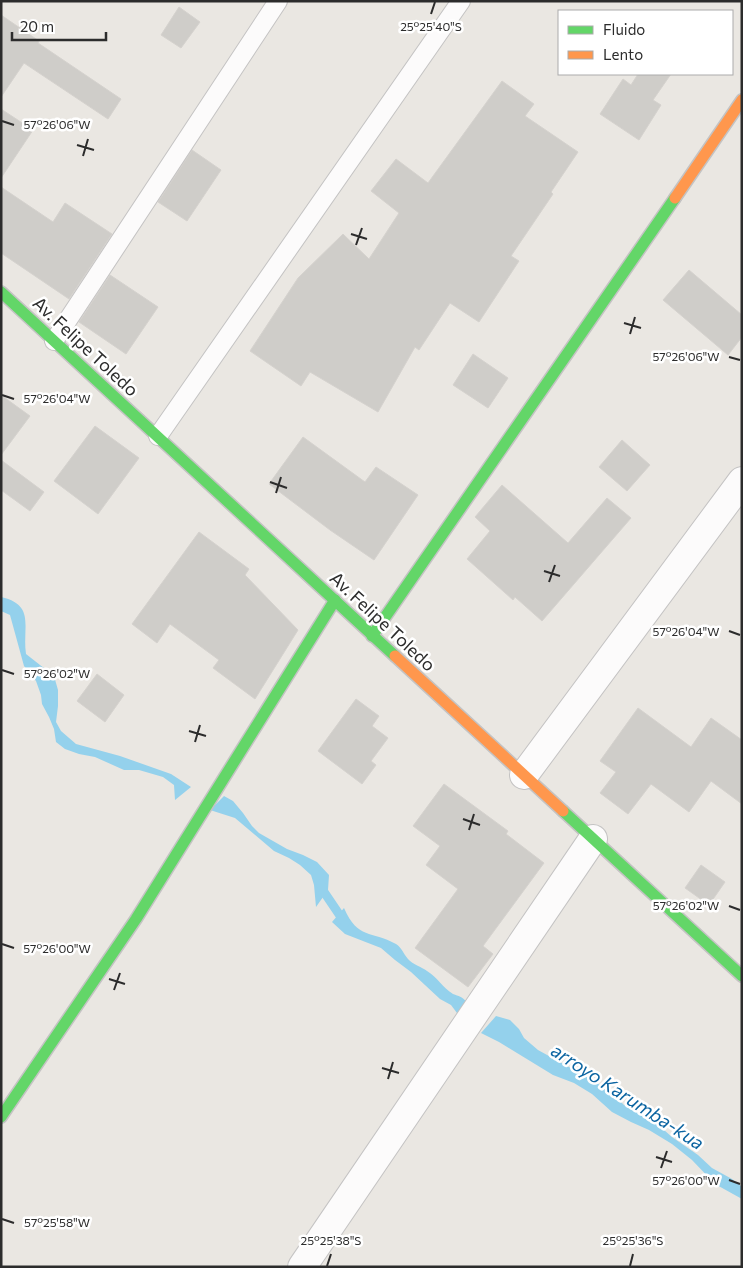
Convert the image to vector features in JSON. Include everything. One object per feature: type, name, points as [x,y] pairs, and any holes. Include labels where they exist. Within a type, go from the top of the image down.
[{"type":"street","points":[[372,636],[742,100]]},
{"type":"street","name":"Av. Felipe Toledo","points":[[1,292],[742,976]]},
{"type":"street","points":[[524,775],[742,481]]},
{"type":"street","points":[[1,1117],[136,920],[334,600]]},
{"type":"street","points":[[302,1267],[593,839]]},
{"type":"lane","points":[[54,341],[278,1]]},
{"type":"lane","points":[[158,436],[461,1]]},
{"type":"water","points":[[1,597],[19,605],[23,611],[26,626],[26,654],[54,676],[58,690],[56,722],[61,731],[76,744],[120,756],[171,774],[191,787],[175,800],[174,785],[163,777],[139,770],[124,770],[95,757],[65,749],[56,742],[54,729],[42,704],[36,681],[24,666],[10,615],[1,611]]},
{"type":"water","points":[[224,796],[233,801],[259,833],[287,849],[317,862],[329,875],[328,890],[316,907],[311,875],[300,865],[274,851],[235,818],[210,810]]},
{"type":"water","points":[[344,908],[349,918],[360,930],[396,944],[410,961],[431,973],[449,992],[465,1000],[457,1013],[451,1005],[440,999],[381,948],[345,934],[332,922]]},
{"type":"water","points":[[496,1016],[510,1020],[519,1029],[524,1038],[538,1050],[611,1092],[624,1105],[648,1116],[712,1168],[742,1187],[742,1199],[715,1184],[692,1160],[672,1144],[649,1130],[612,1112],[592,1094],[574,1083],[553,1075],[481,1033]]},
{"type":"building","points":[[179,7],[200,22],[181,48],[161,35]]},
{"type":"building","points":[[1,15],[39,41],[38,43],[121,99],[108,119],[24,63],[1,97]]},
{"type":"building","points":[[637,75],[670,75],[653,100],[661,105],[639,140],[600,114],[623,79],[631,85]]},
{"type":"building","points":[[502,81],[534,104],[525,116],[578,152],[551,192],[553,194],[511,256],[519,261],[479,322],[450,303],[419,350],[415,347],[378,412],[310,372],[301,386],[250,351],[298,278],[343,234],[369,259],[399,213],[371,191],[396,159],[428,183]]},
{"type":"building","points":[[1,109],[33,130],[1,178]]},
{"type":"building","points":[[192,150],[221,170],[187,221],[158,202]]},
{"type":"building","points":[[1,187],[53,222],[65,203],[112,234],[69,299],[1,253]]},
{"type":"building","points":[[689,270],[742,315],[742,337],[728,355],[663,300]]},
{"type":"building","points":[[110,275],[158,307],[126,354],[79,322]]},
{"type":"building","points":[[473,354],[508,378],[488,408],[453,385]]},
{"type":"building","points":[[1,395],[30,416],[1,455]]},
{"type":"building","points":[[95,426],[139,458],[98,514],[54,481]]},
{"type":"building","points":[[303,437],[365,482],[376,467],[418,495],[374,560],[269,484]]},
{"type":"building","points":[[622,440],[650,465],[627,491],[599,467]]},
{"type":"building","points":[[1,460],[44,492],[30,511],[1,490]]},
{"type":"building","points":[[502,485],[568,543],[607,498],[631,518],[542,621],[515,597],[513,600],[467,559],[490,531],[475,517]]},
{"type":"building","points":[[199,532],[249,569],[245,575],[298,630],[255,699],[213,668],[219,660],[170,624],[157,643],[132,624]]},
{"type":"building","points":[[97,674],[124,695],[105,722],[77,701]]},
{"type":"building","points":[[356,699],[379,716],[372,726],[388,738],[371,761],[376,765],[362,784],[318,751]]},
{"type":"building","points":[[638,708],[691,747],[711,718],[742,740],[742,804],[711,781],[689,812],[651,784],[628,814],[600,793],[616,772],[600,761]]},
{"type":"building","points":[[444,784],[508,831],[506,834],[544,863],[483,946],[493,954],[468,987],[415,948],[458,889],[426,865],[440,846],[413,826]]},
{"type":"building","points":[[701,865],[725,882],[709,905],[685,888]]},
{"type":"waterway","name":"arroyo Karumba-kua","points":[[321,884],[322,889],[345,923]]},
{"type":"traffic: fast","points":[[372,636],[675,198]]},
{"type":"traffic: fast","points":[[1,292],[395,656]]},
{"type":"traffic: fast","points":[[1,1117],[136,919],[335,600]]},
{"type":"traffic: fast","points":[[563,811],[742,976]]},
{"type":"traffic: slow","points":[[675,198],[742,100]]},
{"type":"traffic: slow","points":[[395,656],[563,811]]}]
